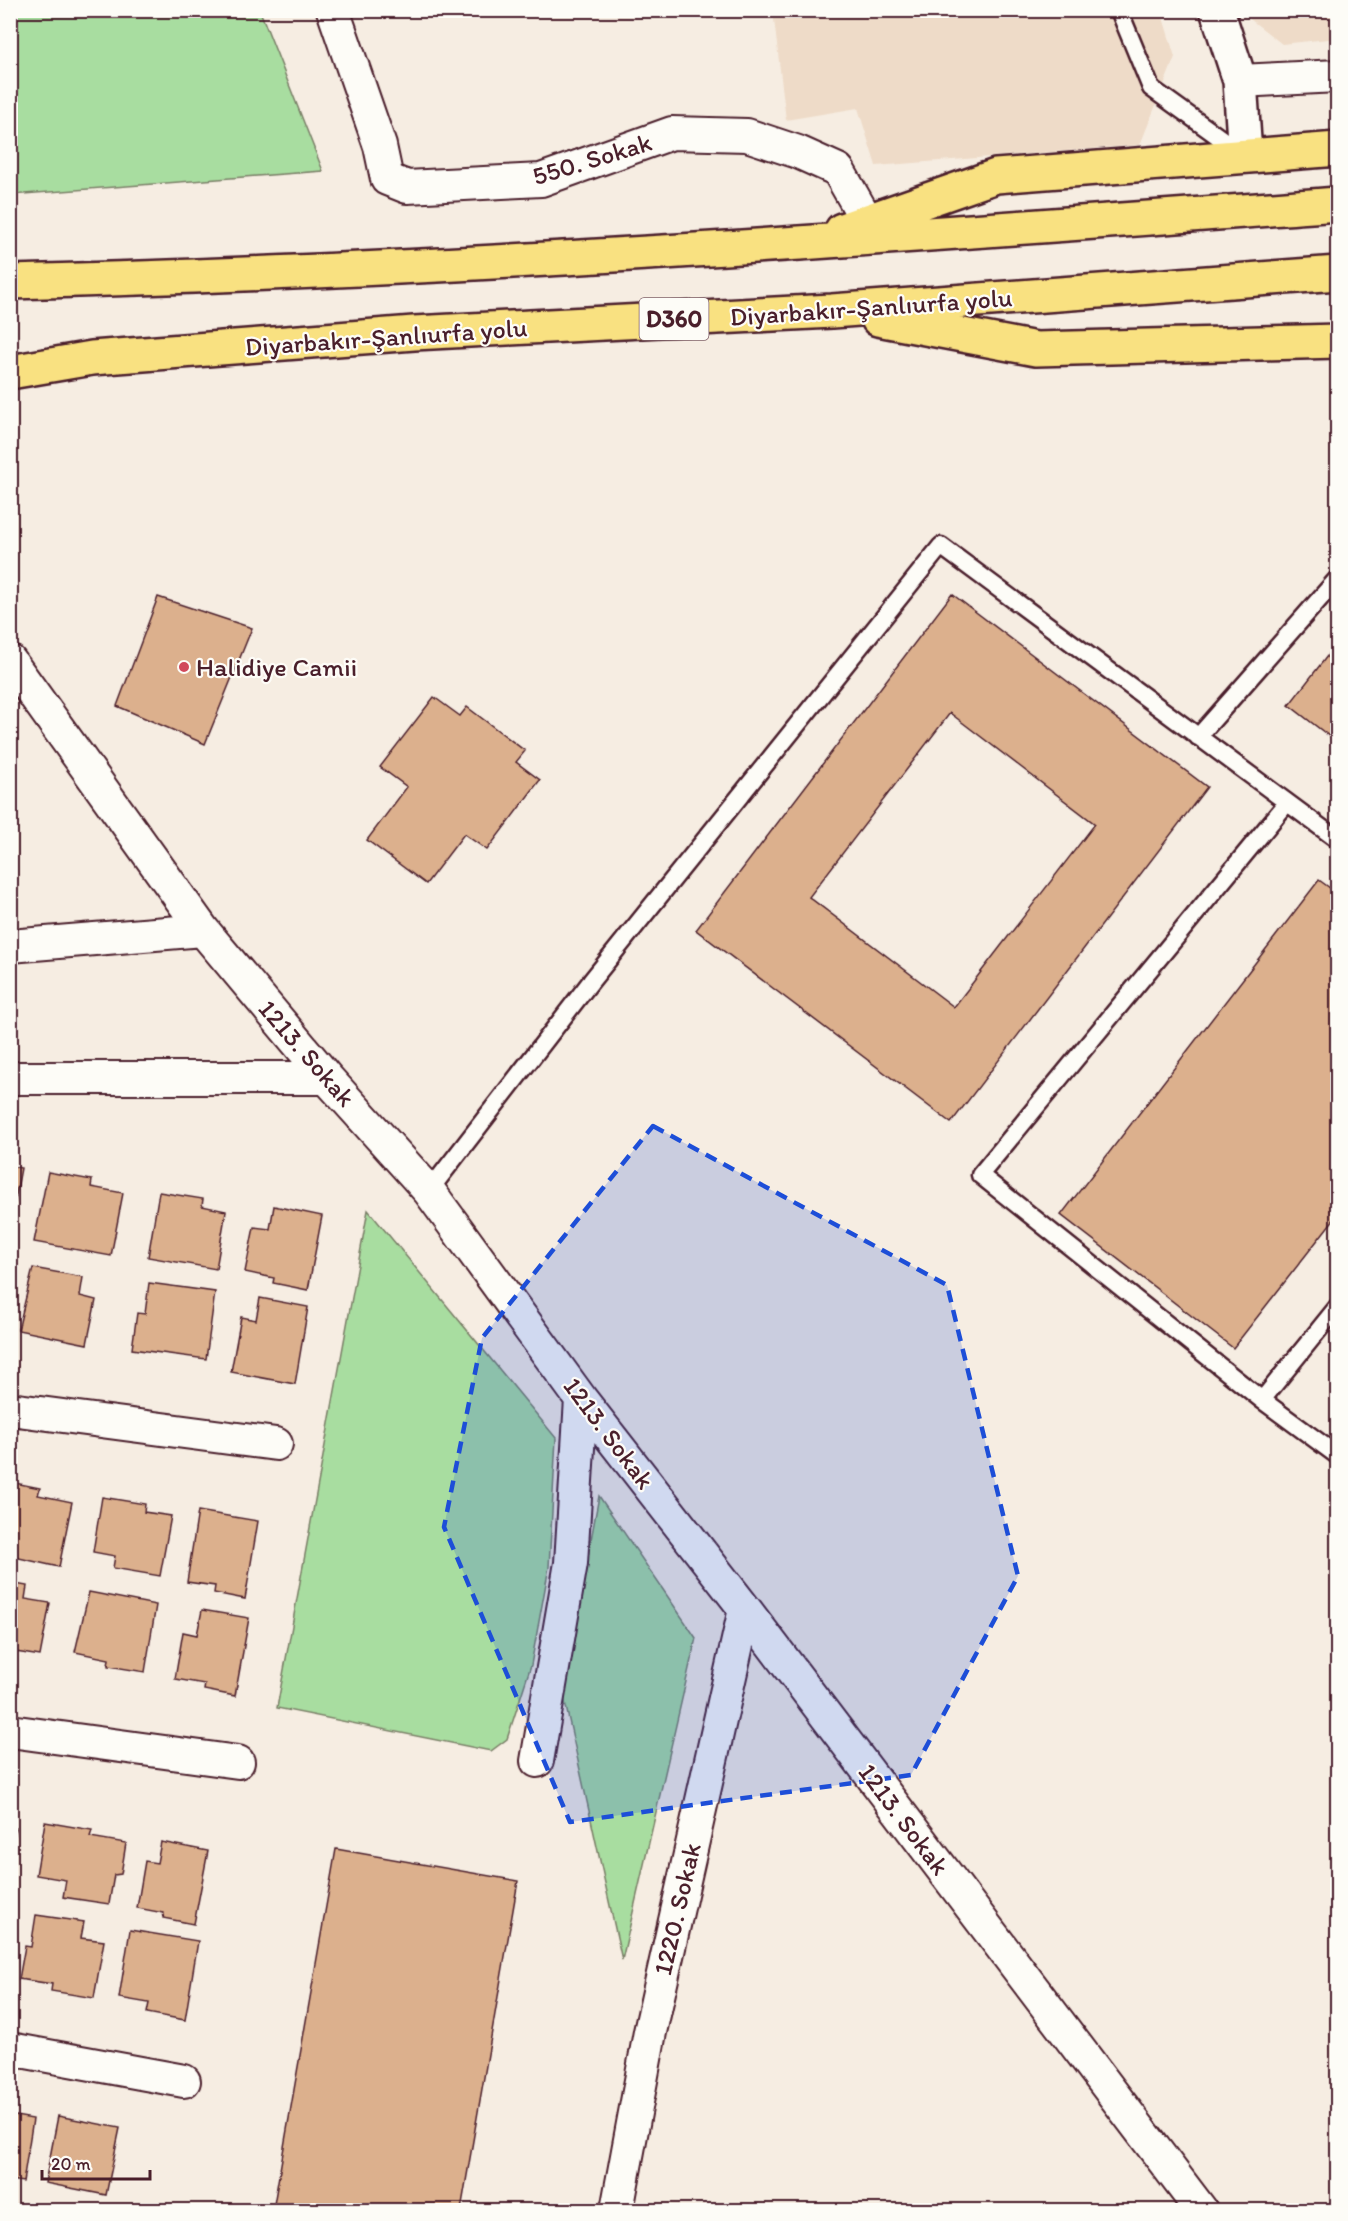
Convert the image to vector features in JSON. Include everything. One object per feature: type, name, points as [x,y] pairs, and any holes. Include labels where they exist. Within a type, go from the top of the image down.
[{"type":"highway","points":[[801,244],[996,176],[1338,148]]},
{"type":"highway","points":[[10,282],[204,277],[801,244],[1338,204]]},
{"type":"highway","name":"Diyarbakır-Şanlıurfa yolu","points":[[10,372],[92,358],[414,333],[832,311],[1338,273]]},
{"type":"highway","points":[[832,311],[1036,349],[1338,340]]},
{"type":"street","name":"550. Sokak","points":[[333,10],[380,146],[387,179],[407,187],[541,180],[672,133],[747,135],[798,152],[838,170],[867,221]]},
{"type":"street","points":[[1217,10],[1240,81],[1245,155]]},
{"type":"street","points":[[1240,81],[1338,76]]},
{"type":"street","name":"1213. Sokak","points":[[10,661],[203,930],[327,1078],[429,1191],[581,1399],[745,1609],[1201,2211]]},
{"type":"street","points":[[10,946],[203,930]]},
{"type":"street","points":[[10,1078],[327,1078]]},
{"type":"street","points":[[537,1761],[571,1563],[581,1399]]},
{"type":"street","points":[[10,1409],[276,1444]]},
{"type":"street","name":"1220. Sokak","points":[[617,2211],[650,2032],[745,1609]]},
{"type":"street","points":[[10,1731],[238,1762]]},
{"type":"street","points":[[10,2049],[184,2081]]},
{"type":"lane","points":[[1119,10],[1151,88],[1245,155]]},
{"type":"lane","points":[[429,1191],[600,971],[941,546],[1338,840]]},
{"type":"lane","points":[[1198,737],[1338,578]]},
{"type":"lane","points":[[1287,802],[980,1175],[1262,1400],[1338,1456]]},
{"type":"lane","points":[[1262,1400],[1338,1306]]},
{"type":"highlighted area","points":[[653,1126],[947,1285],[1018,1576],[911,1775],[570,1822],[444,1527],[482,1338]]},
{"type":"shaded area","points":[[773,11],[1161,11],[1175,57],[1140,145],[876,166],[858,108],[786,120]]},
{"type":"shaded area","points":[[1247,11],[1337,11],[1337,38],[1282,44],[1250,19]]},
{"type":"green space","points":[[11,10],[260,11],[323,171],[11,195]]},
{"type":"green space","points":[[368,1210],[556,1438],[549,1567],[531,1665],[507,1739],[491,1751],[277,1708]]},
{"type":"green space","points":[[599,1496],[696,1638],[622,1960],[563,1693]]},
{"type":"building","points":[[952,594],[1207,787],[951,1123],[696,930]],"holes":[[[950,713],[1095,824],[954,1007],[809,897]]]},
{"type":"building","name":"Halidiye Camii","points":[[158,597],[252,628],[205,744],[117,706]]},
{"type":"building","points":[[1338,642],[1338,743],[1289,705]]},
{"type":"building","points":[[434,697],[460,716],[467,707],[525,751],[516,762],[540,780],[487,850],[464,834],[426,884],[367,840],[407,787],[380,767]]},
{"type":"building","points":[[1319,880],[1338,894],[1338,1214],[1233,1348],[1061,1215]]},
{"type":"building","points":[[10,1166],[21,1168],[10,1227]]},
{"type":"building","points":[[48,1172],[92,1180],[91,1187],[123,1193],[111,1256],[34,1242]]},
{"type":"building","points":[[159,1192],[203,1199],[202,1206],[226,1211],[216,1269],[148,1257]]},
{"type":"building","points":[[274,1206],[322,1216],[308,1290],[273,1283],[274,1278],[245,1272],[254,1227],[270,1229]]},
{"type":"building","points":[[33,1268],[83,1277],[80,1296],[96,1300],[87,1344],[18,1330]]},
{"type":"building","points":[[149,1283],[215,1292],[206,1359],[132,1349],[137,1313],[145,1314]]},
{"type":"building","points":[[260,1298],[308,1307],[295,1384],[231,1372],[241,1317],[256,1320]]},
{"type":"building","points":[[10,1482],[40,1488],[38,1495],[72,1502],[59,1567],[10,1556]]},
{"type":"building","points":[[102,1497],[145,1504],[144,1512],[171,1516],[160,1576],[113,1568],[115,1556],[93,1552]]},
{"type":"building","points":[[198,1511],[258,1521],[245,1599],[214,1593],[215,1586],[187,1582]]},
{"type":"building","points":[[10,1583],[27,1586],[25,1599],[50,1603],[40,1656],[10,1651]]},
{"type":"building","points":[[89,1592],[156,1605],[145,1672],[108,1666],[109,1659],[75,1652]]},
{"type":"building","points":[[202,1610],[249,1618],[235,1696],[204,1690],[205,1684],[175,1679],[183,1632],[197,1635]]},
{"type":"building","points":[[45,1822],[92,1830],[90,1837],[126,1843],[121,1874],[114,1875],[109,1904],[63,1897],[66,1880],[36,1875]]},
{"type":"building","points":[[10,1827],[16,1828],[10,1857]]},
{"type":"building","points":[[161,1842],[208,1851],[194,1924],[163,1918],[164,1913],[137,1908],[145,1861],[157,1863]]},
{"type":"building","points":[[336,1849],[518,1881],[461,2210],[273,2210]]},
{"type":"building","points":[[36,1915],[84,1922],[81,1938],[104,1941],[94,1998],[51,1991],[52,1984],[19,1979],[25,1946],[31,1947]]},
{"type":"building","points":[[130,1930],[198,1941],[185,2020],[147,2013],[149,2003],[119,1998]]},
{"type":"building","points":[[10,2115],[33,2119],[23,2182],[10,2180]]},
{"type":"building","points":[[58,2116],[120,2128],[106,2195],[45,2183]]},
{"type":"place","name":"Halidiye Camii","points":[[184,667]]}]
